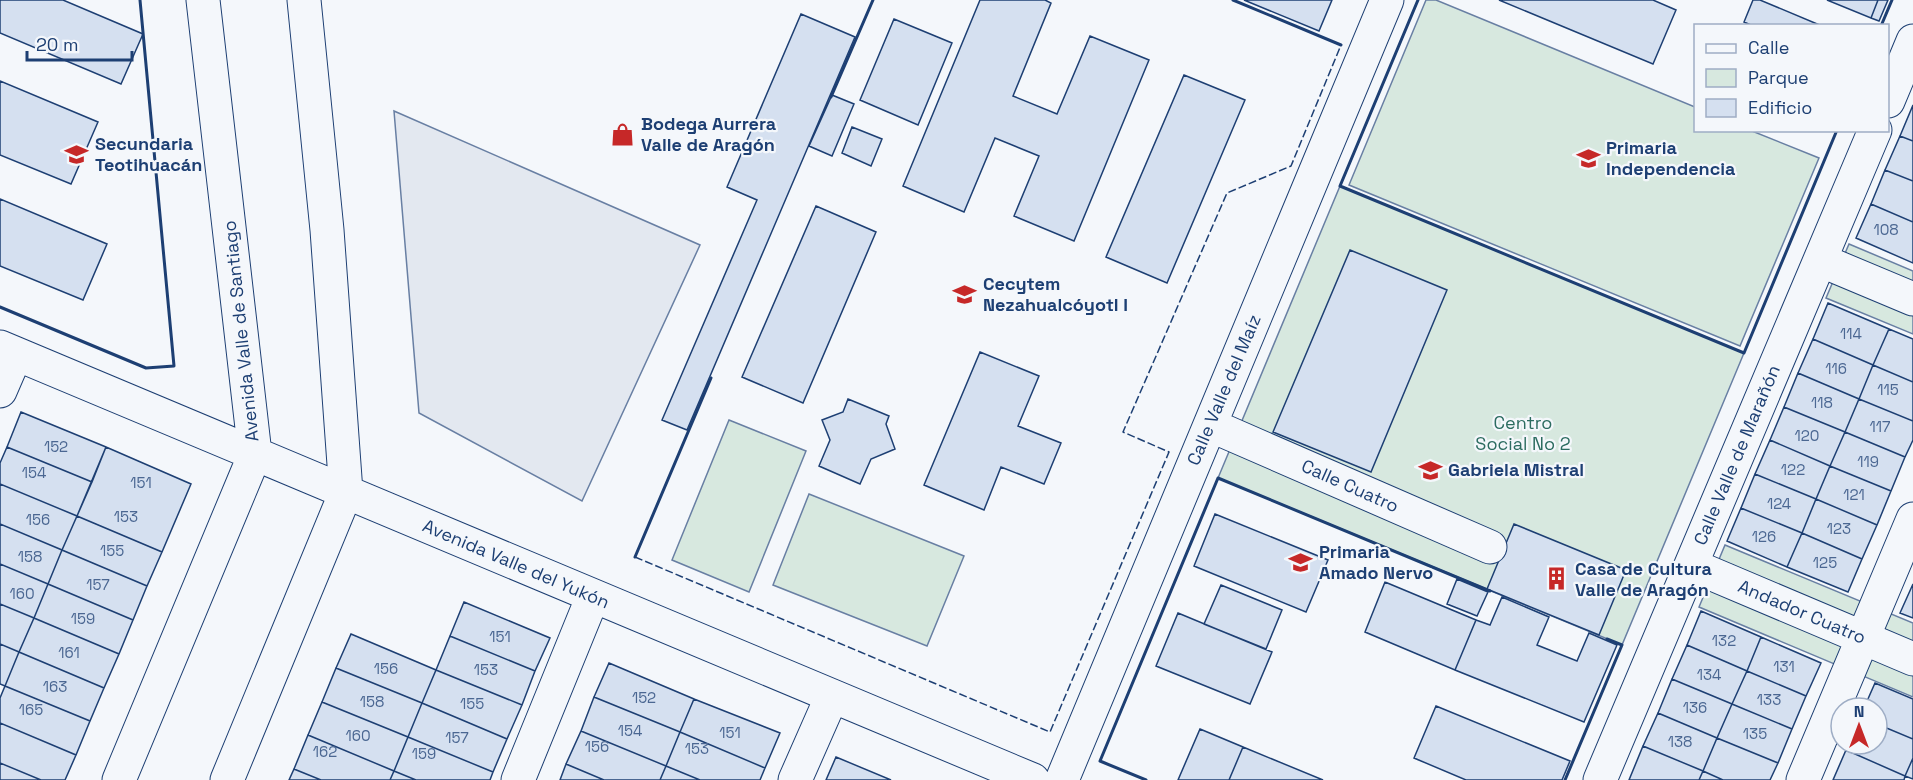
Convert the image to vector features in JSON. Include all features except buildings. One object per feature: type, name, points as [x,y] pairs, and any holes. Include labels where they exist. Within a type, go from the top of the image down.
[{"type":"street","name":"Avenida Valle de Santiago","points":[[119,780],[255,454],[203,0]]},
{"type":"street","points":[[227,780],[346,492],[327,230],[304,0]]},
{"type":"street","name":"Calle Valle del Maíz","points":[[1062,780],[1387,0]]},
{"type":"street","points":[[1889,96],[1913,41]]},
{"type":"street","name":"Calle Valle de Marañón","points":[[1600,780],[1874,132]]},
{"type":"street","points":[[1820,260],[1913,299]]},
{"type":"street","name":"Avenida Valle del Yukón","points":[[8,350],[1033,780]]},
{"type":"street","points":[[0,391],[8,350]]},
{"type":"street","name":"Calle Cuatro","points":[[1210,425],[1490,548]]},
{"type":"street","points":[[1803,780],[1913,519]]},
{"type":"street","name":"Andador Cuatro","points":[[1691,565],[1913,659]]},
{"type":"street","points":[[518,780],[593,596]]},
{"type":"street","points":[[795,780],[831,696]]},
{"type":"green space","name":"Primaria Independencia","points":[[1426,0],[1436,0],[1694,107],[1694,132],[1754,132],[1819,158],[1740,346],[1349,185]]},
{"type":"green space","name":"Centro Social No 2","points":[[1340,186],[1744,353],[1622,645],[1218,478]]},
{"type":"green space","points":[[1849,244],[1913,271],[1913,334],[1826,298]]},
{"type":"green space","points":[[729,420],[806,451],[749,592],[672,560]]},
{"type":"green space","points":[[809,494],[964,556],[927,646],[773,585]]},
{"type":"green space","points":[[1725,545],[1913,623],[1913,697],[1699,607]]},
{"type":"shaded area","points":[[394,111],[700,245],[582,501],[419,413]]},
{"type":"fence","points":[[635,557],[1050,732],[1169,452],[1123,432],[1227,193],[1291,166],[1341,45]]},
{"type":"wall","points":[[0,307],[146,368],[174,366],[140,0]]},
{"type":"wall","points":[[831,97],[873,0]]},
{"type":"wall","points":[[1233,0],[1341,45]]},
{"type":"wall","points":[[1418,0],[1340,186],[1744,353],[1836,132]]},
{"type":"wall","points":[[1882,24],[1892,0]]},
{"type":"wall","points":[[635,557],[711,378]]},
{"type":"wall","points":[[1146,780],[1100,761],[1218,478],[1490,591]]},
{"type":"wall","points":[[1565,780],[1622,645],[1607,639]]},
{"type":"place","name":"Bodega Aurrera Valle de Aragón","points":[[623,134]]},
{"type":"place","name":"Secundaria Teotihuacán","points":[[77,154]]},
{"type":"place","name":"Primaria Independencia","points":[[1588,158]]},
{"type":"place","name":"Cecytem Nezahualcóyotl I","points":[[965,294]]},
{"type":"place","name":"Gabriela Mistral","points":[[1430,470]]},
{"type":"place","name":"Primaria Amado Nervo","points":[[1301,562]]},
{"type":"place","name":"Casa de Cultura Valle de Aragón","points":[[1557,579]]}]
